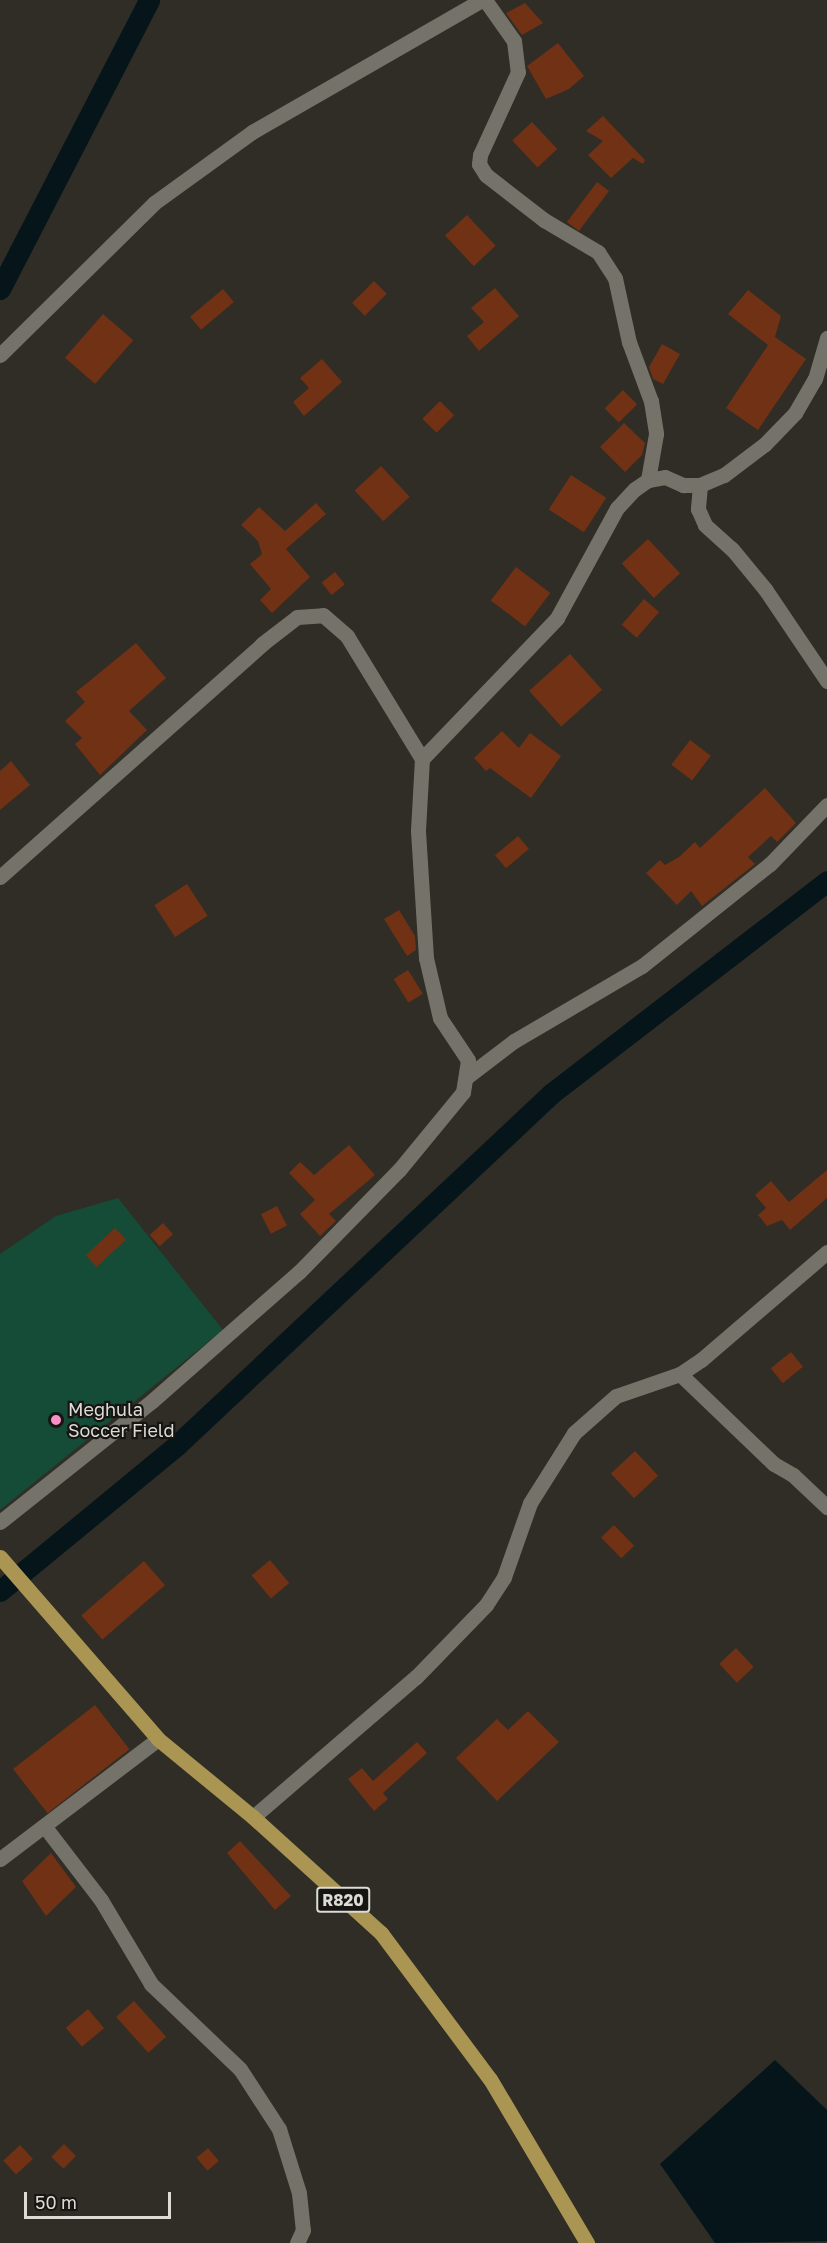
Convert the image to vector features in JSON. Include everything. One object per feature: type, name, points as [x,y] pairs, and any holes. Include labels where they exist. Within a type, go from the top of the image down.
[{"type":"main road","name":"R820","points":[[0,1557],[158,1739],[253,1817],[381,1933],[419,1978],[490,2079],[586,2243]]},
{"type":"street","points":[[0,355],[154,203],[252,132],[484,0],[514,41],[518,72],[480,155],[479,164],[486,175],[544,220],[598,252],[615,278],[629,342],[651,401],[656,434],[648,480]]},
{"type":"street","points":[[422,759],[557,618],[617,508],[648,480],[665,477],[683,485],[700,485],[724,475],[765,444],[795,413],[815,379],[827,338]]},
{"type":"street","points":[[700,485],[699,509],[705,525],[732,549],[765,589],[827,681]]},
{"type":"street","points":[[0,877],[262,644],[297,617],[323,615],[347,636],[422,759],[418,830],[426,958],[440,1018],[468,1060],[468,1076],[463,1092],[406,1162],[299,1272],[152,1401],[0,1522]]},
{"type":"street","points":[[468,1076],[514,1041],[642,966],[770,864],[827,805]]},
{"type":"street","points":[[253,1817],[416,1677],[486,1605],[504,1577],[530,1503],[574,1433],[616,1396],[680,1374],[701,1360],[827,1252]]},
{"type":"street","points":[[680,1374],[774,1464],[793,1475],[827,1507]]},
{"type":"street","points":[[0,1859],[158,1739]]},
{"type":"street","points":[[45,1827],[101,1900],[151,1984],[240,2069],[279,2129],[299,2193],[303,2230],[297,2243]]},
{"type":"green space","name":"Meghula Soccer Field","points":[[118,1198],[223,1330],[0,1510],[0,1254],[56,1216]]},
{"type":"shaded area","points":[[775,2060],[827,2110],[827,2241],[715,2243],[660,2164]]},
{"type":"building","points":[[525,3],[543,23],[522,35],[506,13]]},
{"type":"building","points":[[558,43],[584,76],[569,89],[546,99],[527,66]]},
{"type":"building","points":[[603,116],[645,160],[643,164],[633,158],[611,178],[588,155],[603,141],[586,131]]},
{"type":"building","points":[[532,122],[557,149],[537,167],[512,140]]},
{"type":"building","points":[[597,182],[609,191],[579,231],[567,222]]},
{"type":"building","points":[[467,215],[496,246],[474,266],[445,235]]},
{"type":"building","points":[[374,281],[387,294],[365,316],[352,303]]},
{"type":"building","points":[[495,288],[519,316],[479,351],[467,336],[484,322],[471,308]]},
{"type":"building","points":[[223,289],[234,302],[201,330],[190,317]]},
{"type":"building","points":[[748,290],[781,316],[775,337],[806,359],[758,430],[726,408],[768,345],[728,314]]},
{"type":"building","points":[[103,314],[133,340],[95,384],[65,358]]},
{"type":"building","points":[[662,344],[680,354],[663,384],[653,379],[649,367]]},
{"type":"building","points":[[322,359],[342,382],[304,416],[293,402],[309,388],[300,378]]},
{"type":"building","points":[[623,390],[637,404],[619,423],[605,408]]},
{"type":"building","points":[[440,401],[454,415],[436,433],[422,419]]},
{"type":"building","points":[[624,423],[645,443],[642,455],[625,472],[600,447]]},
{"type":"building","points":[[381,466],[410,497],[383,521],[355,491]]},
{"type":"building","points":[[571,475],[606,498],[584,532],[549,509]]},
{"type":"building","points":[[316,503],[326,514],[286,549],[310,577],[272,613],[260,600],[271,589],[250,564],[262,554],[258,541],[241,525],[259,507],[285,531]]},
{"type":"building","points":[[648,539],[680,573],[654,598],[622,564]]},
{"type":"building","points":[[516,567],[550,593],[525,626],[491,601]]},
{"type":"building","points":[[335,572],[345,585],[331,595],[322,582]]},
{"type":"building","points":[[644,599],[659,612],[637,638],[622,625]]},
{"type":"building","points":[[136,643],[166,678],[129,711],[147,730],[100,775],[75,744],[82,738],[65,721],[85,702],[76,692]]},
{"type":"building","points":[[570,654],[602,690],[561,726],[529,691]]},
{"type":"building","points":[[502,731],[519,748],[530,733],[561,756],[531,798],[490,768],[486,771],[474,758]]},
{"type":"building","points":[[690,740],[711,756],[692,780],[671,765]]},
{"type":"building","points":[[11,761],[30,785],[0,810],[0,771]]},
{"type":"building","points":[[765,788],[796,823],[777,842],[771,836],[748,857],[755,864],[702,906],[691,891],[677,905],[646,873],[660,860],[665,865],[679,857],[695,842],[700,848]]},
{"type":"building","points":[[518,836],[529,849],[506,868],[495,855]]},
{"type":"building","points":[[187,884],[208,916],[175,937],[154,905]]},
{"type":"building","points":[[399,910],[415,936],[416,950],[407,956],[384,919]]},
{"type":"building","points":[[408,970],[423,994],[408,1003],[394,979]]},
{"type":"building","points":[[349,1145],[375,1175],[329,1214],[336,1221],[320,1236],[300,1214],[315,1200],[289,1173],[300,1162],[314,1175]]},
{"type":"building","points":[[827,1170],[827,1198],[790,1230],[782,1220],[767,1226],[758,1215],[766,1208],[755,1195],[771,1181],[789,1202]]},
{"type":"building","points":[[277,1206],[287,1226],[271,1234],[261,1214]]},
{"type":"building","points":[[163,1223],[173,1234],[160,1246],[150,1235]]},
{"type":"building","points":[[115,1228],[126,1240],[97,1267],[86,1255]]},
{"type":"building","points":[[791,1352],[803,1367],[783,1383],[771,1368]]},
{"type":"building","points":[[635,1451],[658,1476],[634,1498],[611,1474]]},
{"type":"building","points":[[614,1525],[634,1546],[621,1558],[601,1538]]},
{"type":"building","points":[[270,1560],[289,1583],[271,1598],[252,1575]]},
{"type":"building","points":[[144,1561],[165,1585],[102,1640],[81,1615]]},
{"type":"building","points":[[736,1648],[754,1667],[737,1683],[719,1664]]},
{"type":"building","points":[[95,1705],[129,1749],[48,1813],[13,1769]]},
{"type":"building","points":[[528,1711],[559,1742],[497,1801],[456,1758],[497,1719],[508,1730]]},
{"type":"building","points":[[417,1742],[427,1753],[383,1793],[388,1799],[374,1811],[348,1779],[362,1768],[373,1781]]},
{"type":"building","points":[[240,1841],[291,1896],[275,1910],[227,1853]]},
{"type":"building","points":[[51,1853],[76,1887],[46,1916],[22,1881]]},
{"type":"building","points":[[134,2001],[166,2037],[148,2053],[116,2017]]},
{"type":"building","points":[[88,2009],[104,2028],[82,2047],[66,2028]]},
{"type":"building","points":[[64,2144],[76,2156],[63,2169],[51,2157]]},
{"type":"building","points":[[20,2145],[33,2159],[16,2175],[3,2161]]},
{"type":"building","points":[[208,2148],[219,2161],[207,2171],[197,2158]]},
{"type":"waterway","points":[[0,289],[149,0]]},
{"type":"waterway","points":[[0,1591],[177,1445],[552,1093],[827,881]]},
{"type":"place","name":"Meghula Soccer Field","points":[[56,1420]]}]
